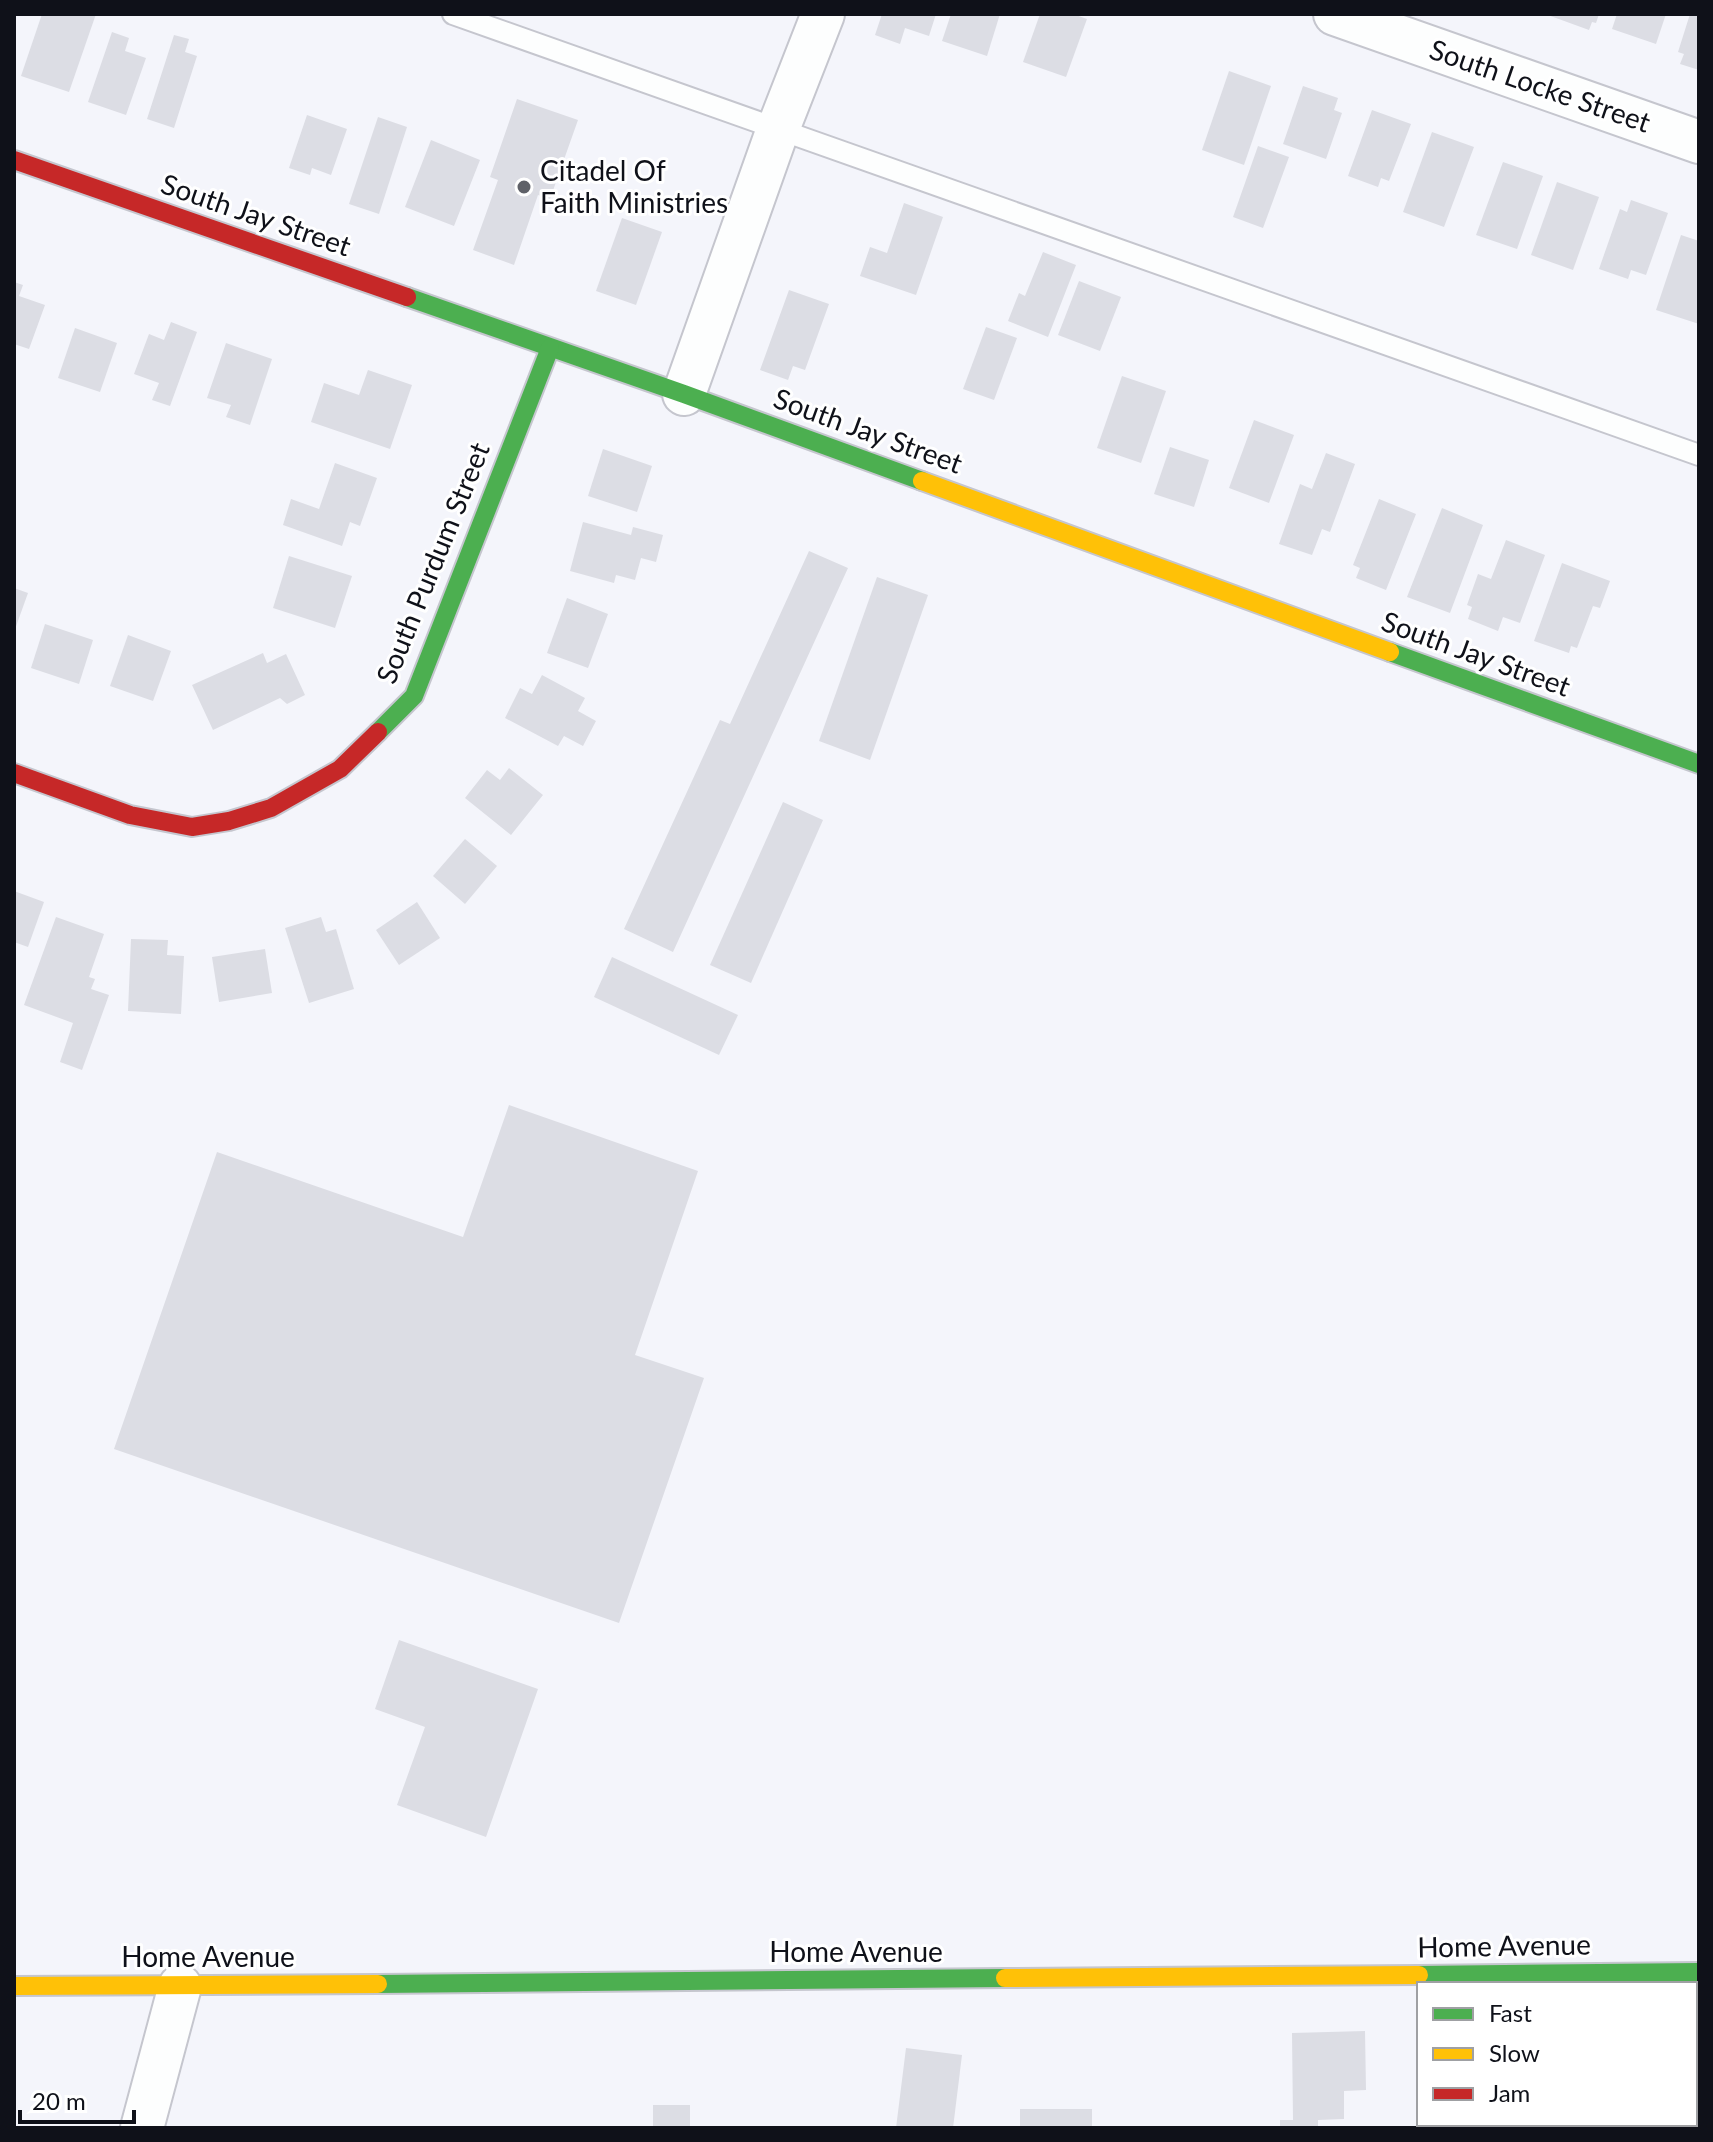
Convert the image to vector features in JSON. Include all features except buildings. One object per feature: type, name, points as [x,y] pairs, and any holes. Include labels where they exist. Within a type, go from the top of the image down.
[{"type":"street","points":[[684,394],[778,129],[823,14]]},
{"type":"street","name":"South Locke Street","points":[[1335,14],[1699,142]]},
{"type":"street","name":"South Jay Street","points":[[14,160],[684,394],[1699,764]]},
{"type":"street","name":"South Purdum Street","points":[[14,773],[130,815],[192,827],[229,821],[271,808],[340,769],[414,696],[550,348]]},
{"type":"street","name":"Home Avenue","points":[[14,1986],[1606,1979],[1699,1972]]},
{"type":"street","points":[[142,2128],[180,1986]]},
{"type":"lane","points":[[453,14],[1699,455]]},
{"type":"traffic: fast","points":[[407,297],[922,481]]},
{"type":"traffic: fast","points":[[378,732],[414,696],[550,348]]},
{"type":"traffic: fast","points":[[1390,652],[1699,764]]},
{"type":"traffic: fast","points":[[1419,1975],[1699,1972]]},
{"type":"traffic: fast","points":[[378,1984],[1005,1978]]},
{"type":"traffic: slow","points":[[922,481],[1390,652]]},
{"type":"traffic: slow","points":[[1005,1978],[1419,1975]]},
{"type":"traffic: slow","points":[[14,1986],[378,1984]]},
{"type":"traffic: jam","points":[[14,160],[407,297]]},
{"type":"traffic: jam","points":[[14,773],[130,815],[192,827],[229,821],[271,808],[340,769],[378,732]]},
{"type":"place","name":"Citadel Of Faith Ministries","points":[[524,187]]}]
